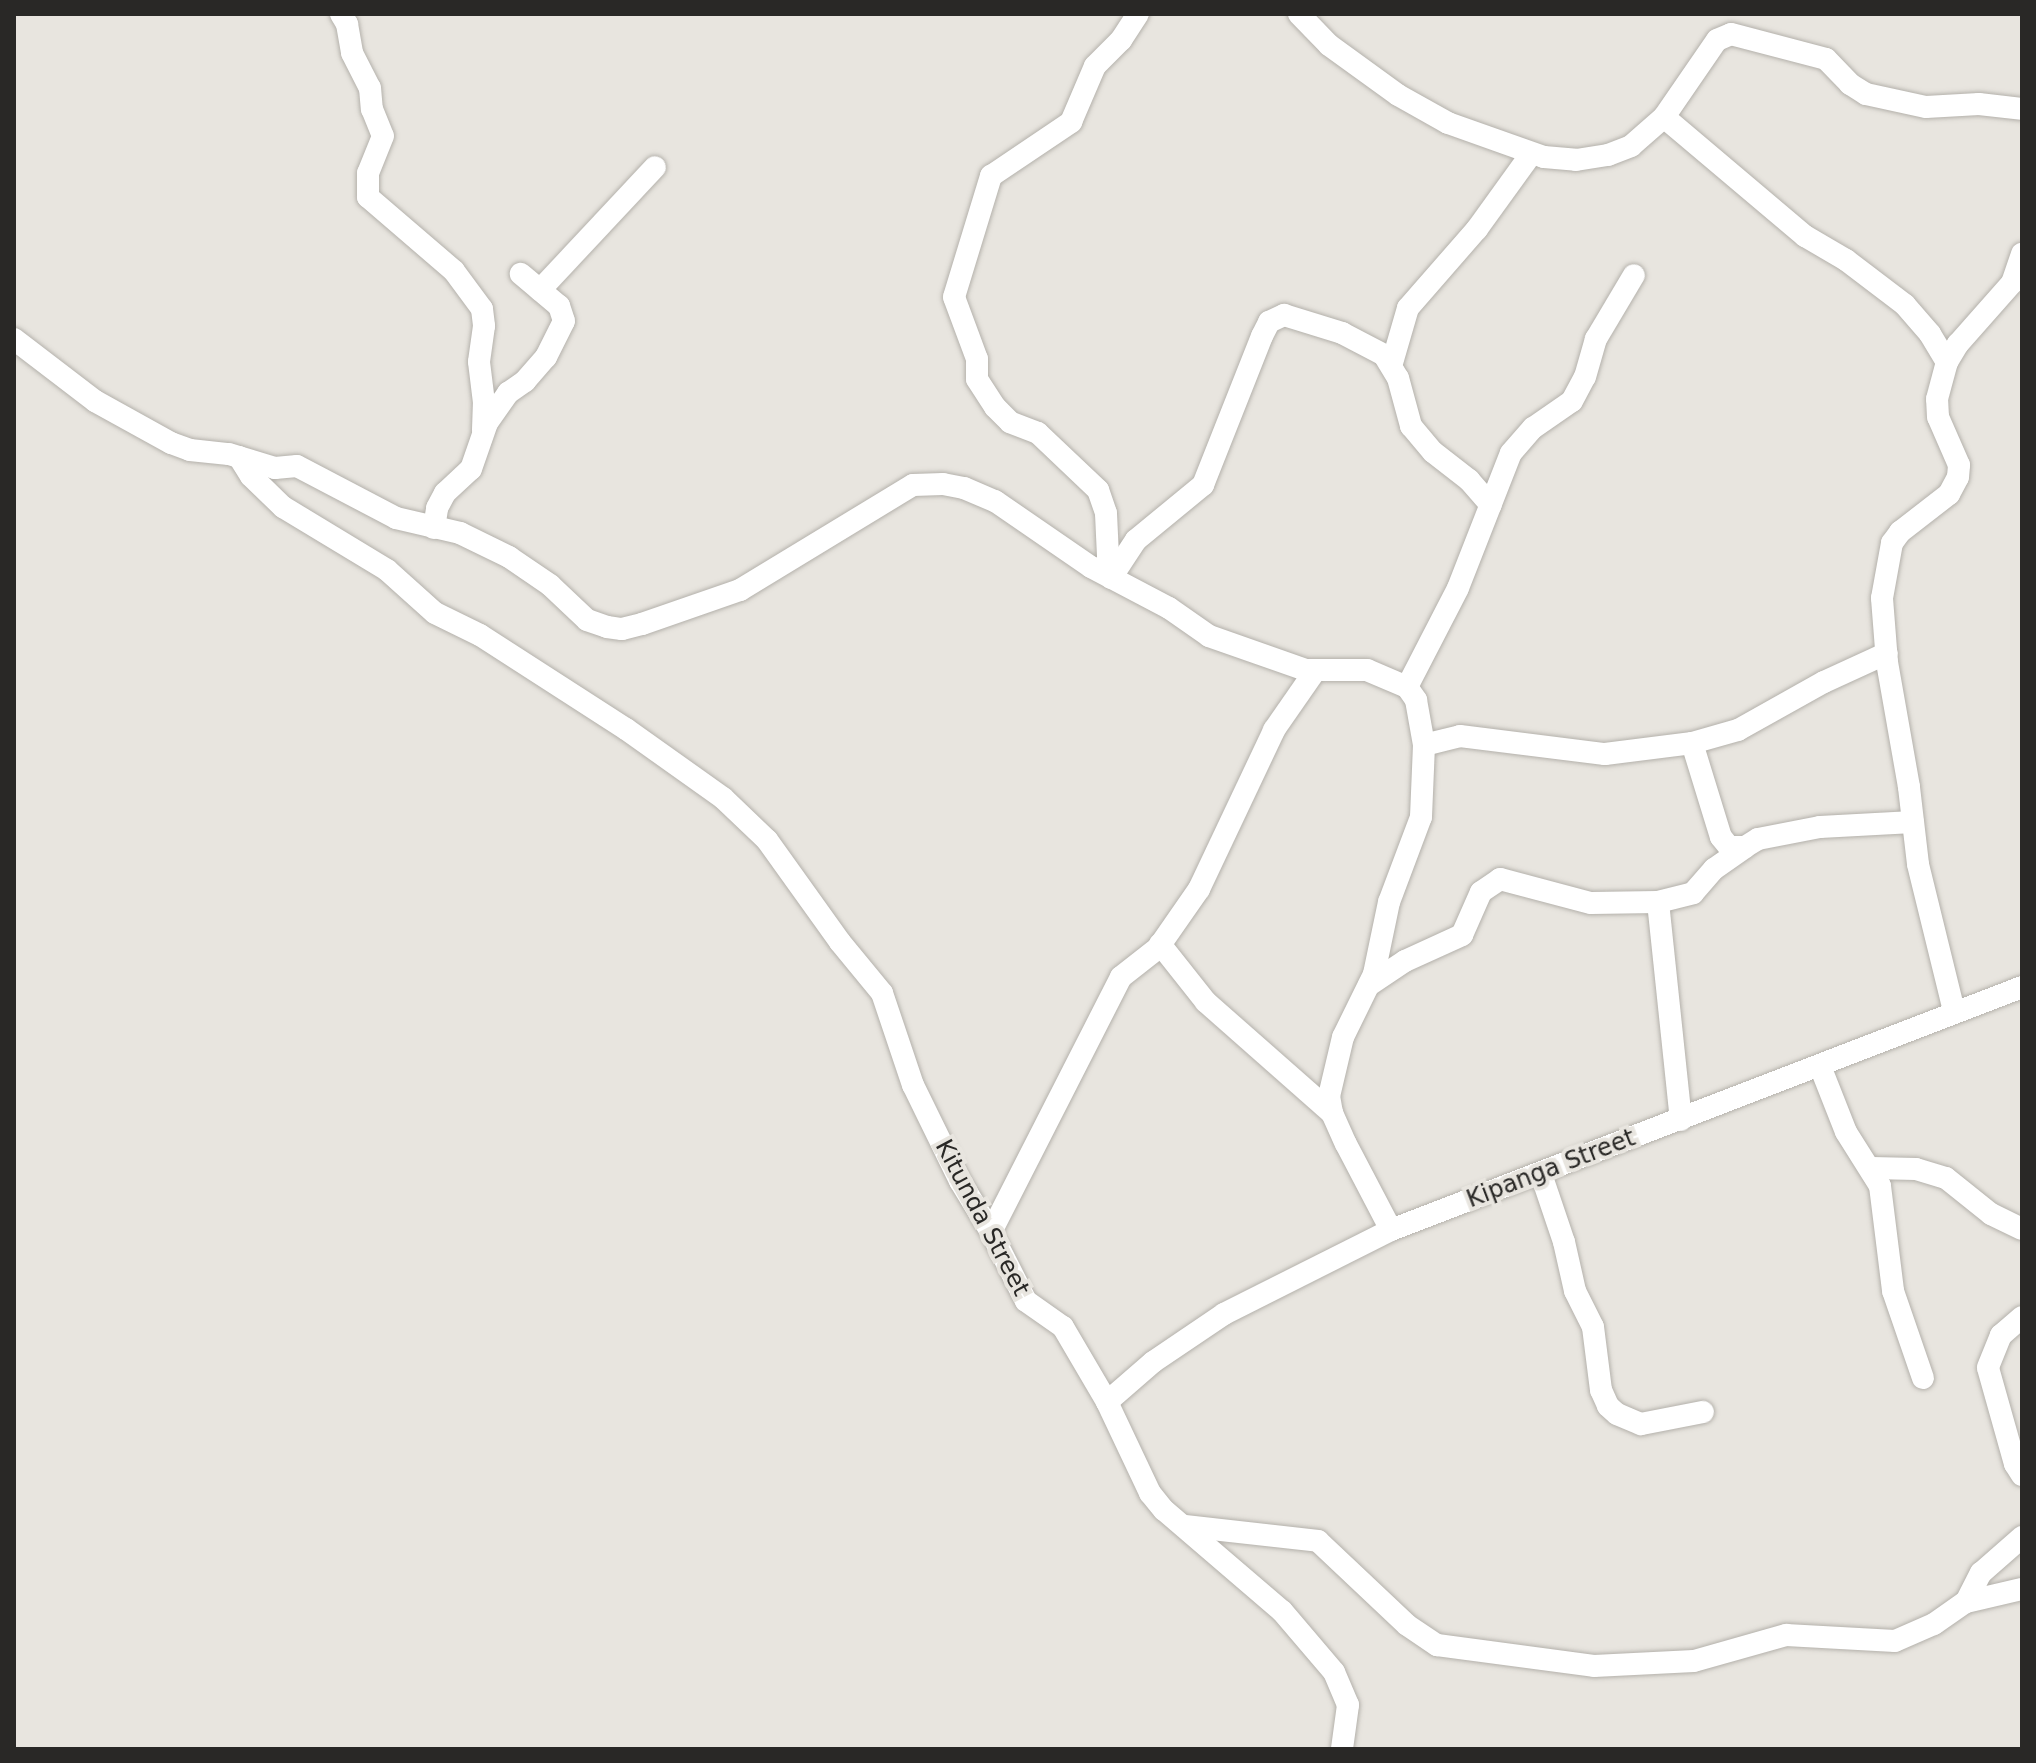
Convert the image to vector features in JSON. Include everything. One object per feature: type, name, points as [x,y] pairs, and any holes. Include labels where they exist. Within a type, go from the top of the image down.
[{"type":"street","points":[[341,14],[347,24],[352,53],[370,88],[372,109],[383,136],[368,173],[368,197],[454,271],[482,309],[484,326],[479,362],[484,401],[482,444],[471,469],[445,493],[437,508],[434,528]]},
{"type":"street","points":[[1114,575],[1108,556],[1106,513],[1098,490],[1038,433],[1010,422],[995,407],[977,379],[977,359],[954,297],[991,176],[1006,163],[1068,125],[1095,66],[1121,40],[1138,14]]},
{"type":"street","points":[[1299,14],[1329,45],[1398,95],[1448,123],[1531,154],[1576,160],[1608,155],[1631,146],[1664,117],[1717,40],[1731,34],[1826,59],[1850,84],[1866,94],[1926,107],[1979,104],[2022,109]]},
{"type":"street","points":[[1664,117],[1805,236],[1846,260],[1905,305],[1930,334],[1947,362]]},
{"type":"street","points":[[1491,505],[1469,480],[1433,452],[1411,426],[1392,363],[1408,308],[1477,229],[1531,154]]},
{"type":"street","points":[[540,290],[655,167]]},
{"type":"street","points":[[1954,1011],[1918,864],[1887,653],[1882,598],[1892,543],[1900,532],[1949,494],[1958,477],[1959,465],[1938,417],[1937,399],[1947,362],[1958,344],[2012,283],[2022,254]]},
{"type":"street","points":[[483,430],[508,393],[525,381],[546,357],[564,321],[564,312],[521,274]]},
{"type":"street","points":[[1407,687],[1458,588],[1511,453],[1520,441],[1572,401],[1585,377],[1596,339],[1634,275]]},
{"type":"street","points":[[1114,575],[1136,540],[1203,485],[1269,322],[1284,315],[1298,317],[1368,345],[1392,363]]},
{"type":"street","points":[[14,339],[95,401],[139,426],[190,450],[239,457],[275,468],[297,466],[396,518],[460,533],[509,557],[550,585],[587,620],[616,629],[642,624],[740,590],[913,485],[928,483],[964,488],[995,501],[1209,636],[1315,671],[1367,670],[1407,687],[1416,700],[1424,745],[1421,817],[1389,902],[1369,985],[1339,1051],[1329,1096],[1332,1113],[1391,1230]]},
{"type":"street","name":"Kitunda Street","points":[[239,457],[251,476],[283,507],[387,570],[435,613],[480,635],[626,729],[723,798],[750,822],[882,993],[913,1085],[960,1181],[991,1232],[1026,1301],[1063,1327],[1107,1402],[1150,1493],[1164,1510],[1282,1611],[1334,1672],[1348,1705],[1342,1749]]},
{"type":"street","points":[[1424,745],[1460,736],[1605,754],[1692,743],[1738,730],[1824,682],[1887,653]]},
{"type":"street","points":[[991,1232],[1121,977],[1160,944],[1210,872],[1274,730],[1315,671]]},
{"type":"street","points":[[1692,743],[1721,837],[1727,846],[1745,847]]},
{"type":"street","points":[[1369,985],[1405,961],[1462,935],[1481,892],[1500,879],[1591,903],[1658,902],[1693,893],[1714,869],[1758,839],[1820,827],[1913,822]]},
{"type":"street","points":[[1658,902],[1681,1120]]},
{"type":"street","points":[[1160,944],[1206,1002],[1332,1113]]},
{"type":"street","name":"Kipanga Street","points":[[1107,1402],[1153,1362],[1224,1314],[1391,1230],[2022,987]]},
{"type":"street","points":[[1820,1066],[1846,1132],[1872,1168],[1885,1207],[1893,1291],[1923,1378]]},
{"type":"street","points":[[1872,1168],[1916,1169],[1946,1178],[1991,1214],[2022,1229]]},
{"type":"street","points":[[1541,1174],[1564,1242],[1575,1291],[1593,1327],[1601,1390],[1608,1406],[1617,1414],[1641,1424],[1703,1412]]},
{"type":"street","points":[[2022,1317],[2001,1335],[1988,1368],[2015,1464],[2022,1475]]},
{"type":"street","points":[[1185,1526],[1311,1539],[1324,1546],[1428,1641],[1451,1647],[1513,1652],[1594,1666],[1694,1661],[1786,1635],[1895,1641],[1934,1624],[1966,1602],[2022,1589]]},
{"type":"street","points":[[1966,1602],[1981,1573],[2022,1537]]}]
